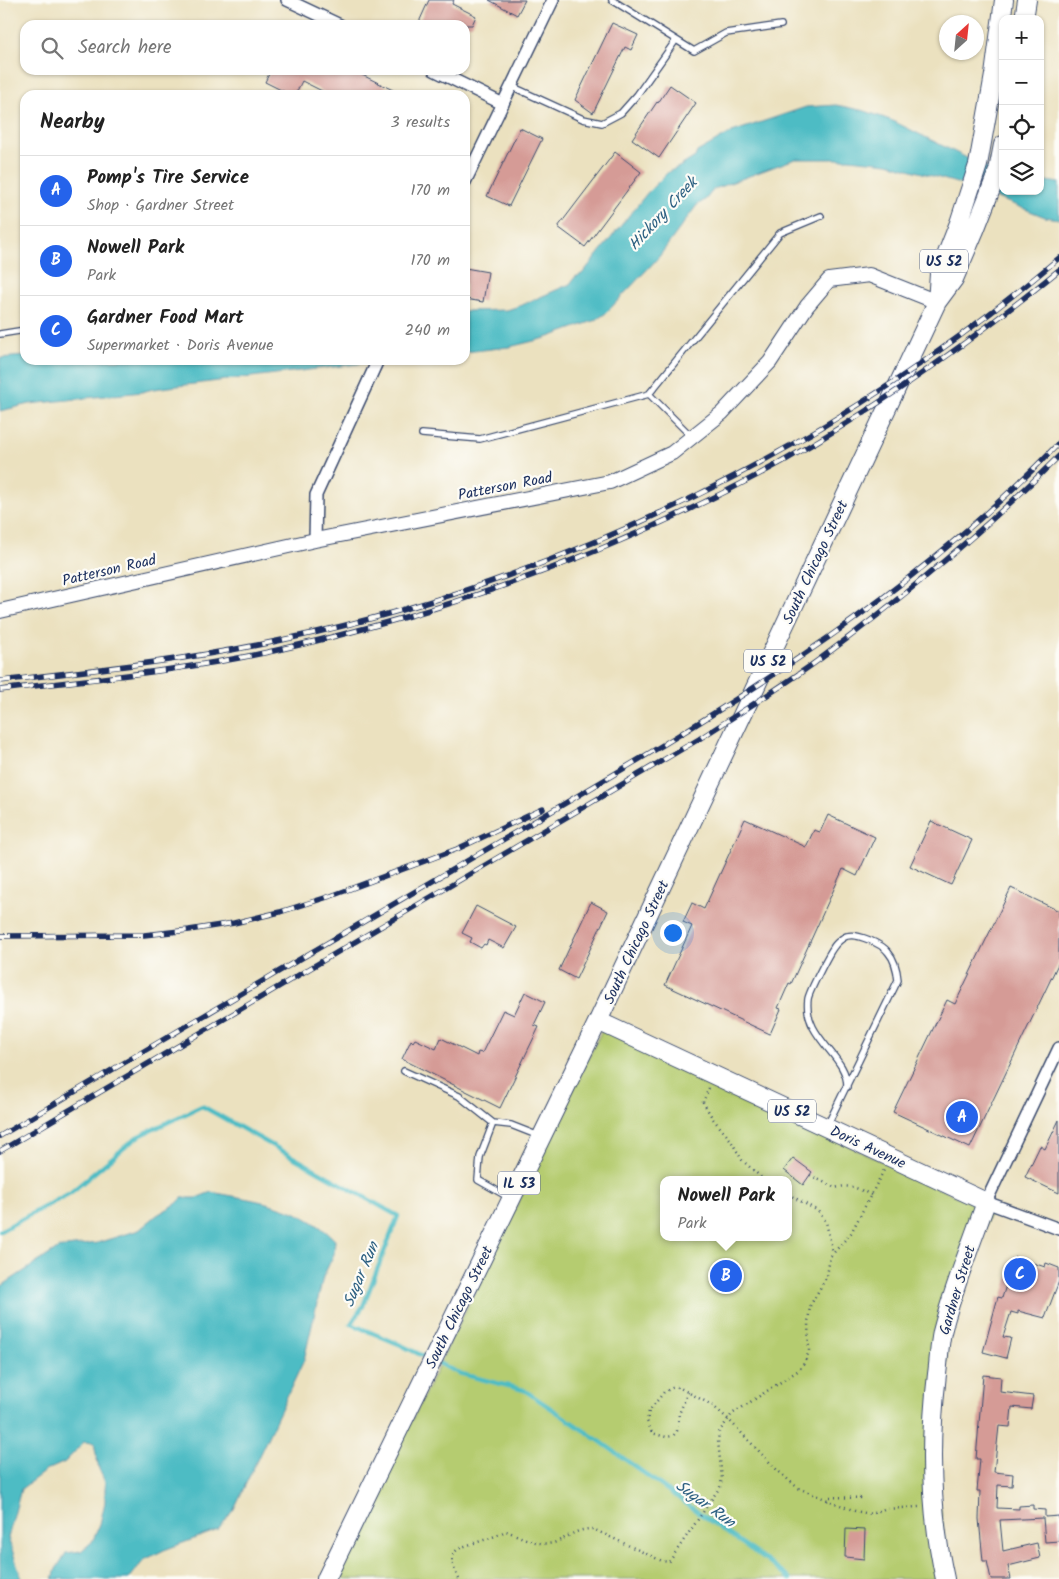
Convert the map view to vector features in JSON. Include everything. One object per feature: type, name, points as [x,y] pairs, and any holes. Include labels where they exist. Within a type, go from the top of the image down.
[{"type":"main road","name":"South Chicago Street","points":[[326,1579],[598,1021],[937,302],[954,279],[967,226],[987,116],[1004,0]]},
{"type":"main road","points":[[1025,15],[1027,0]]},
{"type":"main road","name":"South Chicago Street","points":[[967,226],[998,171],[1002,150]]},
{"type":"main road","name":"Doris Avenue","points":[[598,1021],[986,1202]]},
{"type":"main road","name":"Gardner Street","points":[[945,1579],[940,1556],[932,1487],[933,1408],[942,1333],[962,1268],[986,1202]]},
{"type":"street","points":[[288,0],[330,20]]},
{"type":"street","points":[[470,172],[553,0]]},
{"type":"street","points":[[444,75],[503,104]]},
{"type":"street","name":"Patterson Road","points":[[0,610],[315,540],[610,482],[672,453],[722,413],[770,362],[807,306],[830,280],[869,275],[937,302]]},
{"type":"street","points":[[315,540],[316,495],[377,365]]},
{"type":"street","name":"Gardner Street","points":[[986,1202],[1059,1048]]},
{"type":"street","name":"Doris Avenue","points":[[986,1202],[1059,1229]]},
{"type":"lane","points":[[612,0],[694,51],[726,33],[781,25]]},
{"type":"lane","points":[[511,86],[584,119],[602,123],[620,113],[637,95],[676,40]]},
{"type":"lane","points":[[422,434],[480,439],[650,394],[780,233],[821,216]]},
{"type":"lane","points":[[0,334],[20,331]]},
{"type":"lane","points":[[650,394],[692,437]]},
{"type":"lane","points":[[826,1127],[847,1086],[898,980],[897,966],[887,950],[860,936],[846,936],[834,946],[808,998],[809,1017],[818,1037],[848,1077],[847,1086]]},
{"type":"lane","points":[[404,1071],[459,1096],[493,1123],[511,1125],[542,1138]]},
{"type":"lane","points":[[493,1123],[480,1157],[478,1180],[512,1199]]},
{"type":"path","points":[[714,1075],[703,1102],[730,1139],[742,1160],[760,1176]]},
{"type":"path","points":[[459,1579],[452,1563],[456,1550],[461,1546],[486,1540],[506,1530],[546,1544],[555,1543],[583,1529],[593,1529],[669,1562],[720,1488],[722,1479],[718,1441],[719,1432],[732,1414],[799,1370],[805,1362],[809,1351],[808,1322],[810,1306],[827,1276],[830,1257],[851,1233],[880,1177],[893,1158]]},
{"type":"path","points":[[810,1175],[835,1188],[845,1185],[870,1195]]},
{"type":"path","points":[[792,1196],[818,1211],[826,1222],[833,1253]]},
{"type":"path","points":[[688,1392],[679,1414],[677,1431],[673,1436],[666,1437],[652,1432],[647,1421],[649,1411],[657,1400],[672,1388],[678,1387],[688,1392],[712,1405],[778,1471],[798,1488],[855,1511],[871,1514],[884,1509],[934,1506]]},
{"type":"path","points":[[827,1501],[830,1497],[860,1498],[860,1495]]},
{"type":"green space","points":[[602,1030],[990,1212],[948,1341],[938,1490],[948,1560],[954,1579],[335,1579]]},
{"type":"water","name":"Hickory Creek","points":[[836,105],[865,111],[893,121],[999,173],[999,195],[1044,195],[1044,181],[1059,183],[1059,219],[1045,217],[967,186],[888,163],[849,159],[795,159],[714,189],[705,200],[697,205],[658,258],[606,313],[596,320],[546,338],[509,347],[470,351],[470,311],[507,310],[570,284],[575,277],[582,274],[648,192],[668,172],[695,157],[697,152],[732,132],[806,107]]},
{"type":"water","points":[[20,356],[20,365],[349,365],[153,389],[142,392],[30,404],[0,411],[0,358]]},
{"type":"water","points":[[211,1192],[278,1206],[308,1219],[335,1240],[334,1254],[323,1277],[304,1360],[234,1509],[218,1530],[164,1550],[144,1560],[129,1579],[53,1579],[56,1569],[66,1553],[81,1551],[92,1542],[100,1524],[105,1502],[105,1482],[99,1469],[94,1443],[84,1442],[65,1462],[45,1471],[21,1489],[8,1538],[22,1579],[0,1579],[0,1287],[59,1248],[97,1243],[139,1230],[182,1198],[196,1198]]},
{"type":"building","points":[[429,0],[454,0],[452,4],[476,16],[472,25],[470,25],[470,20],[420,20]]},
{"type":"building","points":[[489,0],[525,0],[517,15]]},
{"type":"building","points":[[612,23],[638,35],[631,50],[625,47],[593,113],[575,100]]},
{"type":"building","points":[[268,75],[362,75],[393,90],[320,90],[302,81],[298,90],[281,90],[265,82]]},
{"type":"building","points":[[670,85],[696,103],[659,158],[632,139]]},
{"type":"building","points":[[520,128],[542,139],[509,206],[487,196]]},
{"type":"building","points":[[615,152],[641,172],[585,247],[558,227]]},
{"type":"building","points":[[470,269],[488,272],[483,302],[470,300]]},
{"type":"building","points":[[828,815],[875,837],[857,876],[843,869],[791,984],[789,983],[778,1008],[781,1009],[770,1034],[665,985],[692,926],[683,922],[692,903],[704,909],[745,819],[806,847],[814,830],[820,832]]},
{"type":"building","points":[[931,821],[972,840],[951,885],[910,866]]},
{"type":"building","points":[[1011,888],[1059,911],[1059,962],[970,1148],[893,1112],[947,1000],[955,1004]]},
{"type":"building","points":[[591,902],[608,911],[576,979],[559,970]]},
{"type":"building","points":[[476,906],[516,927],[504,948],[488,940],[486,945],[484,944],[481,948],[470,942],[472,938],[462,933]]},
{"type":"building","points":[[525,992],[545,1002],[534,1025],[539,1027],[500,1108],[402,1059],[411,1040],[413,1042],[415,1039],[436,1049],[441,1038],[477,1056],[478,1052],[482,1053],[503,1010],[514,1015]]},
{"type":"building","points":[[1059,1120],[1059,1193],[1025,1177],[1040,1146],[1045,1149]]},
{"type":"building","points":[[793,1158],[812,1172],[803,1185],[784,1170]]},
{"type":"building","points":[[1015,1257],[1045,1267],[1046,1263],[1059,1268],[1059,1281],[1045,1318],[1018,1311],[1018,1314],[1011,1312],[1003,1337],[1011,1338],[1006,1358],[983,1352],[998,1297],[1002,1298]]},
{"type":"building","points":[[983,1375],[1001,1377],[1000,1392],[1033,1396],[1031,1409],[1012,1407],[1010,1427],[999,1426],[994,1472],[1013,1474],[1012,1486],[998,1485],[997,1508],[1019,1509],[1019,1506],[1033,1505],[1033,1509],[1045,1510],[1045,1517],[1059,1516],[1059,1541],[1045,1542],[1043,1518],[1000,1520],[1003,1551],[1037,1543],[1040,1558],[1008,1566],[1011,1579],[991,1579],[987,1561],[983,1561],[979,1519],[980,1491],[977,1491],[980,1459],[976,1459]]},
{"type":"building","points":[[846,1529],[865,1530],[864,1559],[845,1557]]},
{"type":"waterway","name":"Sugar Run","points":[[0,1231],[70,1193],[137,1137],[202,1106],[398,1216],[363,1306],[351,1324],[429,1359]]},
{"type":"waterway","name":"Sugar Run","points":[[436,1362],[458,1373],[524,1390],[601,1442],[790,1579]]},
{"type":"railway","points":[[0,681],[177,659],[282,640],[388,614],[493,581],[595,542],[694,497],[791,445],[884,388],[973,326],[1059,258]]},
{"type":"railway","points":[[0,690],[212,663],[282,649],[413,615],[541,572],[666,520],[727,491],[787,459],[858,416],[927,370],[1059,270]]},
{"type":"railway","points":[[0,1136],[580,795],[725,706],[797,659],[866,610],[934,558],[998,503],[1059,443]]},
{"type":"railway","points":[[0,1151],[699,739],[797,676],[918,583],[1004,509],[1059,456]]},
{"type":"railway","points":[[0,936],[144,935],[234,923],[280,912],[331,896],[457,849],[543,809]]},
{"type":"place","name":"Pomp's Tire Service","points":[[962,1117]]},
{"type":"place","name":"Gardner Food Mart","points":[[1020,1274]]},
{"type":"place","name":"Nowell Park","points":[[726,1276]]}]
